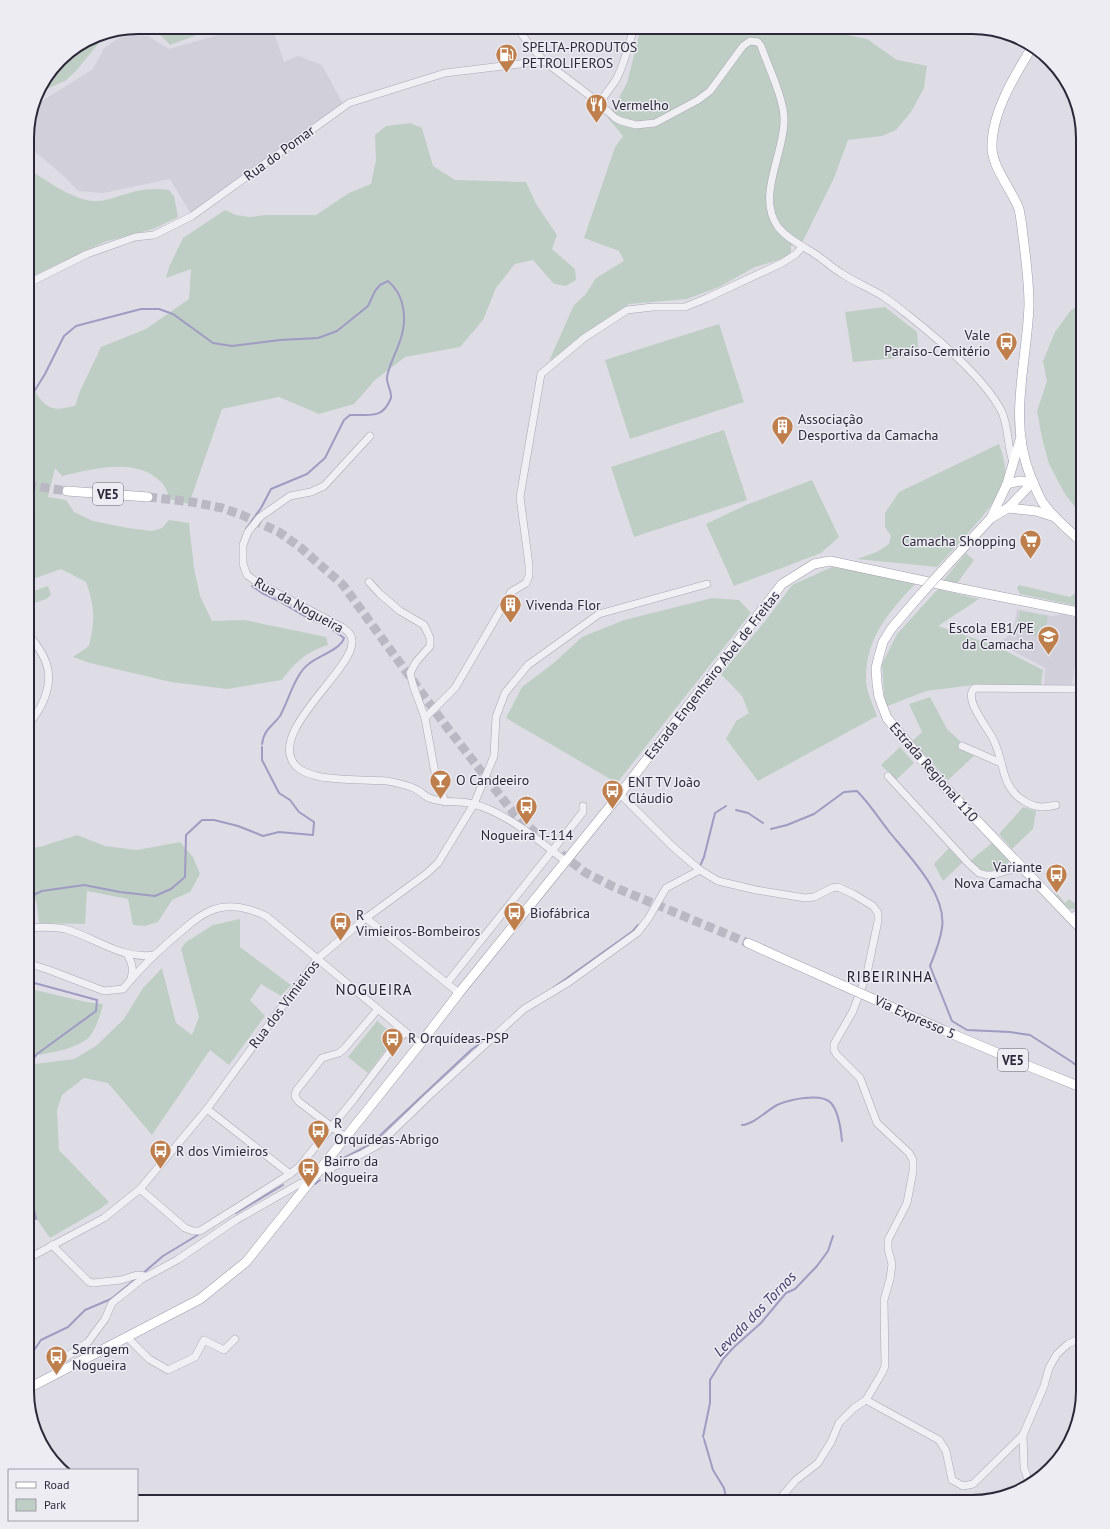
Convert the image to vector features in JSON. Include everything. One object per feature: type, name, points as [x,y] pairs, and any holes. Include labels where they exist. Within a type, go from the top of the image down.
[{"type":"main road","points":[[1029,52],[1007,91],[998,114],[992,146],[993,157],[1019,210],[1028,272],[1029,306],[1020,388],[1020,438],[1022,451],[1042,502],[1054,517],[1076,537]]},
{"type":"main road","name":"Estrada Regional 110","points":[[991,518],[1005,488],[1020,438]]},
{"type":"main road","points":[[1005,488],[1019,481],[1033,482]]},
{"type":"main road","name":"Estrada Regional 110","points":[[1033,482],[1008,508],[991,518],[902,615],[883,642],[876,668],[879,696],[887,718],[944,786],[1076,923]]},
{"type":"main road","name":"Estrada Regional 110","points":[[1005,488],[1008,508]]},
{"type":"main road","name":"VE5","points":[[67,491],[148,497]]},
{"type":"main road","points":[[1008,508],[1036,511],[1054,517]]},
{"type":"main road","name":"Estrada Engenheiro Abel de Freitas","points":[[34,1385],[200,1299],[246,1262],[459,993],[620,794],[782,584],[814,564],[830,561],[1076,612]]},
{"type":"main road","name":"Via Expresso 5","points":[[748,943],[982,1047],[1076,1085]]},
{"type":"street","points":[[522,34],[544,61],[600,104],[615,118],[625,123],[636,125],[655,123],[698,100],[710,91],[743,46],[750,41],[758,42],[761,46],[784,111],[783,134],[772,183],[770,206],[773,218],[779,228],[802,247],[812,252],[842,274],[884,296],[954,354],[982,384],[1001,410],[1007,430],[1009,451],[1013,462]]},
{"type":"street","points":[[600,104],[603,96],[617,78],[628,51],[632,34]]},
{"type":"street","name":"Rua do Pomar","points":[[34,281],[88,254],[135,237],[154,234],[192,216],[349,102],[445,73],[544,61]]},
{"type":"street","points":[[425,718],[455,688],[511,592],[526,583],[529,576],[529,565],[520,497],[541,374],[584,338],[627,310],[654,307],[685,307],[782,263],[796,254],[802,247]]},
{"type":"street","name":"Rua da Nogueira","points":[[370,436],[324,486],[311,492],[290,496],[260,518],[245,538],[242,551],[243,564],[247,575],[258,583],[342,627],[352,638],[351,648],[343,663],[311,704],[296,728],[290,748],[290,755],[296,766],[311,775],[388,782],[410,787],[429,798],[445,802],[474,804],[514,823],[565,861]]},
{"type":"street","points":[[369,582],[380,594],[400,611],[424,625],[430,638],[430,646],[416,662],[410,673],[425,718],[436,778],[445,802]]},
{"type":"street","name":"Rua dos Vimieiros","points":[[34,1255],[104,1218],[140,1188],[207,1109],[317,959],[366,918],[426,874],[438,863],[474,804],[494,756],[496,717],[505,693],[528,665],[599,614],[707,584]]},
{"type":"street","points":[[34,643],[44,657],[49,670],[49,687],[34,718]]},
{"type":"street","points":[[1056,805],[1041,808],[1031,806],[1018,798],[1010,789],[1001,763],[999,752],[993,738],[976,712],[971,696],[972,691],[975,688],[1076,688]]},
{"type":"street","points":[[962,746],[1001,763]]},
{"type":"street","points":[[888,776],[979,873],[986,875],[1001,874],[1010,870],[1017,863]]},
{"type":"street","points":[[620,794],[673,847],[700,870],[718,881],[756,890],[805,898],[814,897],[832,888],[838,887],[873,906],[878,914],[878,921],[867,973],[853,1011],[834,1044],[834,1050],[837,1055],[860,1078],[877,1123],[909,1153],[913,1160],[914,1171],[907,1203],[888,1240],[888,1249],[892,1264],[890,1279],[884,1300],[885,1366],[866,1400],[854,1408],[839,1422],[831,1442],[818,1463],[796,1480],[783,1495]]},
{"type":"street","points":[[447,983],[551,850],[583,812],[583,806]]},
{"type":"street","points":[[320,1169],[324,1171],[360,1155],[378,1145],[524,1009],[569,982],[636,933],[648,919],[666,888],[700,870]]},
{"type":"street","points":[[34,965],[104,991],[123,989],[167,942],[210,911],[220,908],[236,907],[252,910],[266,916],[420,1044]]},
{"type":"street","points":[[1071,918],[1076,914]]},
{"type":"street","points":[[366,918],[459,993]]},
{"type":"street","points":[[34,928],[48,927],[65,930],[127,954],[143,957],[154,956]]},
{"type":"street","points":[[127,954],[133,967],[130,981]]},
{"type":"street","points":[[345,1136],[298,1101],[295,1096],[296,1090],[322,1058],[339,1053],[344,1049],[378,1009]]},
{"type":"street","points":[[140,1188],[185,1228],[193,1231],[200,1231],[300,1167],[405,1032]]},
{"type":"street","points":[[207,1109],[290,1174]]},
{"type":"street","points":[[52,1245],[89,1282],[93,1283],[121,1280],[141,1276],[177,1260],[236,1220],[301,1183],[309,1182]]},
{"type":"street","points":[[64,1369],[61,1364],[62,1360],[88,1342],[97,1332],[105,1319],[112,1303],[141,1276]]},
{"type":"street","points":[[127,1337],[149,1359],[168,1370],[194,1357],[204,1340],[224,1350],[235,1339]]},
{"type":"street","points":[[866,1400],[939,1440],[946,1451],[952,1480],[963,1486],[973,1484],[1023,1435],[1044,1386],[1049,1368],[1057,1354],[1068,1344],[1076,1340]]},
{"type":"street","points":[[1023,1435],[1024,1468],[1028,1478]]},
{"type":"shaded area","points":[[222,34],[274,34],[284,62],[298,56],[322,65],[344,106],[192,216],[170,179],[103,193],[78,191],[66,178],[34,151],[34,131],[41,102],[93,69],[104,48],[119,38],[134,35],[148,36],[169,49]]},
{"type":"shaded area","name":"Escola EB1/PE da Camacha","points":[[1017,609],[1051,616],[1062,614],[1076,617],[1076,661],[1072,685],[1044,686],[1045,668],[998,643],[1013,633]]},
{"type":"green space","points":[[159,34],[200,34],[170,45]]},
{"type":"green space","points":[[639,34],[843,34],[867,39],[897,60],[927,66],[924,88],[911,112],[896,130],[882,136],[848,140],[834,178],[803,241],[791,246],[791,252],[785,258],[755,267],[719,287],[687,299],[629,304],[549,361],[574,305],[585,295],[596,278],[624,261],[619,251],[584,238],[615,147],[623,136],[608,118],[627,83]]},
{"type":"green space","points":[[100,41],[75,72],[65,81],[47,89],[60,69],[69,60],[86,48]]},
{"type":"green space","points":[[410,123],[422,128],[433,166],[455,180],[526,182],[536,204],[557,235],[552,249],[575,269],[576,280],[566,286],[554,284],[533,260],[515,264],[496,288],[483,320],[460,347],[405,357],[375,380],[354,404],[319,414],[279,397],[222,409],[189,504],[170,499],[162,483],[152,475],[140,470],[128,467],[100,468],[62,476],[55,468],[48,497],[66,500],[74,512],[93,521],[152,531],[162,528],[169,520],[189,523],[194,568],[200,596],[212,621],[245,620],[326,637],[328,645],[307,654],[297,662],[282,680],[227,689],[171,682],[90,663],[73,657],[89,646],[91,637],[93,614],[91,599],[86,582],[61,569],[34,579],[34,387],[42,402],[55,409],[75,406],[80,391],[101,347],[146,329],[189,299],[191,269],[166,278],[169,267],[183,238],[225,210],[236,215],[249,217],[265,215],[316,215],[349,193],[371,184],[376,160],[375,135],[386,126]]},
{"type":"green space","points":[[34,173],[68,193],[85,200],[107,200],[134,192],[159,189],[169,190],[174,196],[178,217],[153,229],[104,242],[34,276]]},
{"type":"green space","points":[[885,307],[917,332],[919,356],[853,362],[845,312]]},
{"type":"green space","points":[[1076,308],[1076,508],[1065,494],[1049,464],[1037,411],[1047,381],[1043,361],[1055,332],[1071,310]]},
{"type":"green space","points":[[719,324],[744,402],[630,439],[605,360]]},
{"type":"green space","points":[[724,430],[747,500],[634,537],[611,467]]},
{"type":"green space","points":[[999,444],[1005,466],[1004,480],[1000,490],[985,513],[937,567],[857,559],[877,552],[889,544],[891,536],[885,527],[885,513],[899,492]]},
{"type":"green space","points":[[812,480],[839,537],[821,553],[734,586],[706,524],[746,505]]},
{"type":"green space","points":[[966,553],[974,560],[956,585],[942,582]]},
{"type":"green space","points":[[832,567],[917,582],[889,614],[881,626],[870,651],[866,681],[877,716],[758,781],[726,739],[736,721],[749,713],[742,696],[721,674],[766,620],[792,585]]},
{"type":"green space","points":[[1019,585],[1070,597],[1076,593],[1076,606],[1020,594],[1017,588]]},
{"type":"green space","points":[[48,586],[51,595],[46,599],[34,603],[34,591]]},
{"type":"green space","points":[[938,589],[979,599],[938,626],[996,646],[1043,670],[1041,685],[974,685],[926,691],[885,707],[882,664],[897,634]]},
{"type":"green space","points":[[712,598],[739,600],[751,613],[617,783],[506,718],[522,687],[555,662],[582,637],[624,620]]},
{"type":"green space","points":[[1020,611],[1048,616],[1044,637],[1016,631]]},
{"type":"green space","points":[[930,697],[947,729],[962,743],[960,747],[974,756],[948,780],[912,741],[922,732],[909,704]]},
{"type":"green space","points":[[900,747],[914,763],[896,780],[881,765]]},
{"type":"green space","points":[[1023,807],[1036,811],[1033,829],[1012,849],[999,834]]},
{"type":"green space","points":[[77,835],[105,846],[137,850],[180,842],[193,857],[200,874],[190,892],[172,900],[158,922],[145,926],[133,925],[128,899],[87,891],[85,924],[39,923],[37,905],[34,896],[34,848]]},
{"type":"green space","points":[[992,843],[1009,861],[1001,869],[987,872],[980,870],[970,861]]},
{"type":"green space","points":[[949,848],[963,862],[943,881],[934,864]]},
{"type":"green space","points":[[1056,892],[1065,903],[1069,899],[1074,903],[1076,902],[1076,908],[1069,909],[1054,894]]},
{"type":"green space","points":[[240,919],[240,947],[291,985],[281,996],[261,984],[250,1000],[265,1016],[229,1065],[210,1050],[152,1135],[108,1083],[84,1078],[62,1095],[57,1110],[59,1150],[109,1202],[100,1209],[50,1238],[34,1215],[34,1064],[74,1059],[96,1046],[124,1019],[143,988],[162,968],[176,1023],[192,1035],[199,1017],[181,949],[186,942],[213,925]]},
{"type":"green space","points":[[34,990],[86,1002],[103,1004],[97,1023],[92,1033],[86,1040],[72,1047],[34,1056]]},
{"type":"green space","points":[[377,1021],[396,1036],[368,1073],[348,1057]]},
{"type":"waterway","name":"Levada dos Tornos","points":[[34,392],[45,374],[64,336],[76,326],[141,309],[159,309],[173,314],[213,343],[232,346],[280,340],[318,338],[337,331],[368,306],[375,291],[380,285],[388,281],[394,287],[402,301],[404,317],[402,333],[387,377],[391,395],[388,405],[380,413],[370,415],[350,415],[344,420],[325,458],[307,474],[271,489],[261,508],[246,529]]},
{"type":"waterway","name":"Levada dos Tornos","points":[[252,586],[306,617],[326,625],[344,638],[339,646],[314,660],[300,673],[280,716],[266,731],[262,744]]},
{"type":"waterway","points":[[34,895],[42,891],[84,885],[120,892],[155,896],[171,889],[185,877],[186,835],[202,820],[214,820],[238,826],[263,836],[279,832],[313,835],[314,822],[299,812],[290,800],[279,793],[262,760],[262,747]]},
{"type":"waterway","points":[[771,829],[787,825],[814,814],[844,792],[857,791],[926,878],[939,903],[942,915],[942,928],[939,943],[930,966],[952,1021],[967,1030],[1010,1032],[1030,1035],[1076,1065]]},
{"type":"waterway","points":[[700,866],[704,857],[715,813],[726,806]]},
{"type":"waterway","points":[[736,810],[748,813],[763,823]]},
{"type":"waterway","points":[[553,988],[633,931],[638,925]]},
{"type":"waterway","points":[[34,983],[97,1000],[96,1011],[37,1054],[34,1058]]},
{"type":"waterway","points":[[342,1159],[371,1144],[471,1050],[486,1039]]},
{"type":"waterway","name":"Levada dos Tornos","points":[[742,1125],[751,1122],[782,1103],[796,1099],[812,1097],[820,1098],[831,1103],[834,1107],[839,1121],[842,1141]]},
{"type":"waterway","points":[[315,1184],[320,1180]]},
{"type":"waterway","points":[[236,1213],[283,1185]]},
{"type":"waterway","points":[[34,1209],[36,1219],[34,1219]]},
{"type":"waterway","points":[[142,1274],[163,1256],[201,1233]]},
{"type":"waterway","name":"Levada dos Tornos","points":[[703,1437],[710,1403],[710,1380],[723,1359],[761,1323],[786,1293],[795,1289],[817,1266],[828,1251],[833,1236]]},
{"type":"waterway","points":[[34,1350],[41,1340],[68,1327],[85,1310],[111,1299],[137,1278]]},
{"type":"waterway","name":"Levada dos Tornos","points":[[704,1439],[713,1470],[724,1488],[726,1495]]},
{"type":"tunnel","points":[[34,486],[67,491]]},
{"type":"tunnel","points":[[148,497],[192,502],[222,508],[242,515],[279,532],[301,548],[343,585],[443,722],[512,811],[543,840]]},
{"type":"tunnel","points":[[561,854],[586,873],[614,887],[748,943]]},
{"type":"place","name":"SPELTA-PRODUTOS PETROLIFEROS","points":[[506,74]]},
{"type":"place","name":"Vermelho","points":[[597,124]]},
{"type":"place","name":"Vale Paraíso-Cemitério","points":[[1006,362]]},
{"type":"place","name":"Associação Desportiva da Camacha","points":[[782,446]]},
{"type":"place","name":"Camacha Shopping","points":[[1031,560]]},
{"type":"place","name":"Vivenda Flor","points":[[510,624]]},
{"type":"place","name":"Escola EB1/PE da Camacha","points":[[1049,656]]},
{"type":"place","name":"O Candeeiro","points":[[441,800]]},
{"type":"place","name":"ENT TV João Cláudio","points":[[612,810]]},
{"type":"place","name":"Nogueira T-114","points":[[527,826]]},
{"type":"place","name":"Variante Nova Camacha","points":[[1057,894]]},
{"type":"place","name":"Biofábrica","points":[[515,932]]},
{"type":"place","name":"R Vimieiros-Bombeiros","points":[[341,942]]},
{"type":"place","name":"R Orquídeas-PSP","points":[[393,1058]]},
{"type":"place","name":"R Orquídeas-Abrigo","points":[[318,1150]]},
{"type":"place","name":"R dos Vimieiros","points":[[161,1170]]},
{"type":"place","name":"Bairro da Nogueira","points":[[308,1188]]},
{"type":"place","name":"Serragem Nogueira","points":[[56,1376]]},
{"type":"district","name":"RIBEIRINHA","points":[[890,977]]},
{"type":"district","name":"NOGUEIRA","points":[[374,990]]}]
